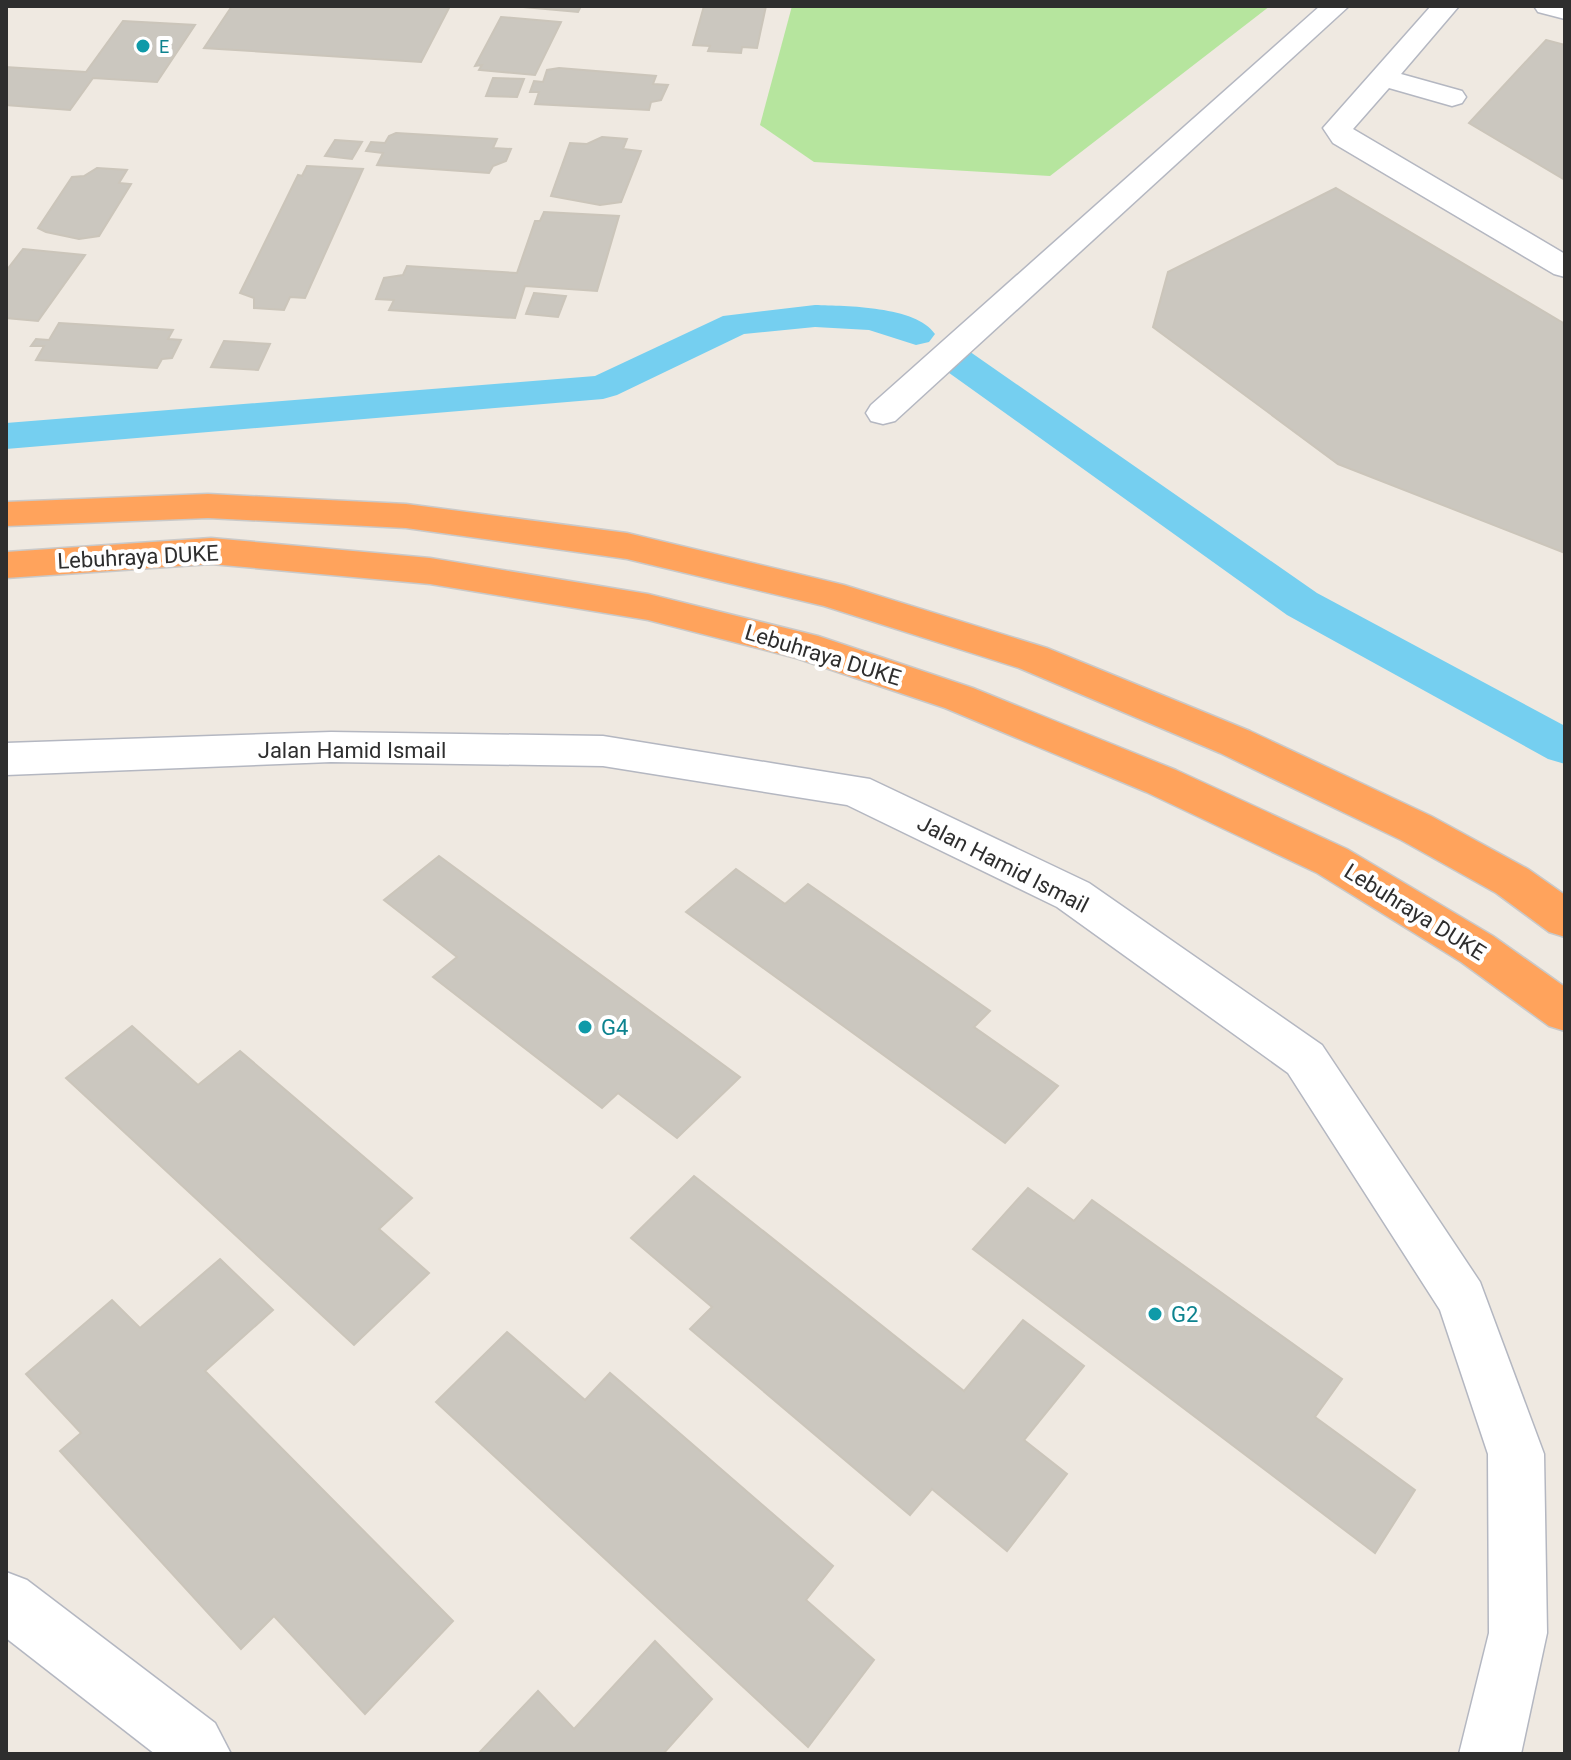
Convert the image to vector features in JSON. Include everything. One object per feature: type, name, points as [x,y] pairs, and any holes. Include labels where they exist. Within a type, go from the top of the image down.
[{"type":"highway","points":[[6,514],[208,506],[390,515],[627,546],[830,594],[1033,658],[1235,742],[1416,828],[1565,911]]},
{"type":"highway","name":"Lebuhraya DUKE","points":[[6,565],[211,551],[430,571],[648,607],[804,646],[959,698],[1161,781],[1332,861],[1477,949],[1565,1012]]},
{"type":"highway","points":[[1512,881],[1565,919]]},
{"type":"street","points":[[883,413],[1336,6]]},
{"type":"street","points":[[1446,6],[1338,128],[1343,137],[1565,267]]},
{"type":"street","points":[[1547,6],[1565,11]]},
{"type":"street","points":[[1382,77],[1452,97]]},
{"type":"street","name":"Jalan Hamid Ismail","points":[[6,759],[331,747],[603,751],[855,790],[1073,895],[1305,1059],[1462,1299],[1516,1454],[1518,1633],[1490,1754]]},
{"type":"street","points":[[6,1601],[193,1745],[200,1754]]},
{"type":"green space","points":[[792,6],[1270,6],[1050,176],[814,162],[760,125]]},
{"type":"building","points":[[232,6],[450,6],[421,62],[204,48]]},
{"type":"building","points":[[512,6],[581,6],[578,12]]},
{"type":"building","points":[[704,6],[766,6],[757,48],[742,47],[741,53],[708,51],[710,46],[693,45]]},
{"type":"building","points":[[501,17],[561,22],[535,75],[479,70],[482,65],[475,66]]},
{"type":"building","name":"E","points":[[123,21],[195,25],[157,82],[93,78],[70,110],[6,105],[6,67],[86,72]]},
{"type":"building","points":[[1546,40],[1565,45],[1565,180],[1469,123]]},
{"type":"building","points":[[559,68],[656,76],[653,84],[668,85],[661,100],[651,102],[649,110],[535,104],[539,92],[530,92],[534,81],[543,82],[547,70]]},
{"type":"building","points":[[493,78],[524,79],[517,97],[486,96]]},
{"type":"building","points":[[396,133],[497,139],[493,148],[511,149],[506,161],[493,166],[489,173],[377,165],[383,153],[366,151],[371,142],[385,143],[389,136]]},
{"type":"building","points":[[602,137],[627,139],[623,149],[641,151],[621,202],[600,205],[551,196],[570,143],[587,144]]},
{"type":"building","points":[[335,140],[362,142],[352,159],[325,156]]},
{"type":"building","points":[[307,166],[363,169],[305,298],[290,297],[284,310],[254,308],[254,298],[240,293],[298,175],[302,176]]},
{"type":"building","points":[[97,168],[127,170],[119,183],[131,184],[99,236],[79,239],[38,228],[72,177],[84,176]]},
{"type":"building","points":[[1336,188],[1565,324],[1565,553],[1338,464],[1153,327],[1168,272]]},
{"type":"building","points":[[544,212],[619,216],[597,291],[525,286],[515,318],[389,310],[394,300],[376,299],[384,278],[403,275],[407,266],[517,273],[535,221],[540,221]]},
{"type":"building","points":[[23,249],[85,255],[38,321],[6,318],[6,271]]},
{"type":"building","points":[[534,293],[566,296],[558,317],[526,314]]},
{"type":"building","points":[[59,323],[173,330],[168,339],[181,340],[172,358],[162,359],[157,368],[36,360],[44,346],[31,346],[36,339],[49,340]]},
{"type":"building","points":[[224,341],[270,344],[258,370],[211,367]]},
{"type":"building","name":"G4","points":[[439,856],[740,1077],[677,1138],[618,1093],[602,1108],[433,977],[457,957],[384,900]]},
{"type":"building","points":[[736,869],[785,904],[808,884],[990,1011],[974,1027],[1058,1086],[1005,1143],[686,912]]},
{"type":"building","points":[[132,1026],[198,1085],[240,1051],[412,1198],[379,1229],[429,1273],[354,1345],[66,1078]]},
{"type":"building","points":[[694,1176],[964,1391],[1023,1320],[1084,1366],[1024,1440],[1067,1474],[1007,1551],[932,1489],[910,1515],[690,1329],[712,1307],[631,1238]]},
{"type":"building","name":"G2","points":[[1028,1188],[1074,1221],[1092,1200],[1342,1379],[1315,1417],[1415,1490],[1375,1553],[973,1249]]},
{"type":"building","points":[[220,1259],[273,1310],[205,1371],[453,1621],[365,1714],[274,1616],[241,1649],[60,1451],[81,1433],[26,1374],[112,1300],[140,1328]]},
{"type":"building","points":[[507,1332],[585,1400],[610,1373],[833,1566],[806,1600],[874,1660],[808,1747],[436,1402]]},
{"type":"building","points":[[655,1641],[712,1699],[663,1754],[478,1754],[538,1691],[574,1729]]},
{"type":"waterway","points":[[6,436],[603,387],[736,324],[815,316],[874,319],[916,334]]},
{"type":"waterway","points":[[952,357],[1302,604],[1565,747]]},
{"type":"place","name":"E","points":[[143,46]]},
{"type":"place","name":"G4","points":[[585,1027]]},
{"type":"place","name":"G2","points":[[1155,1314]]}]
